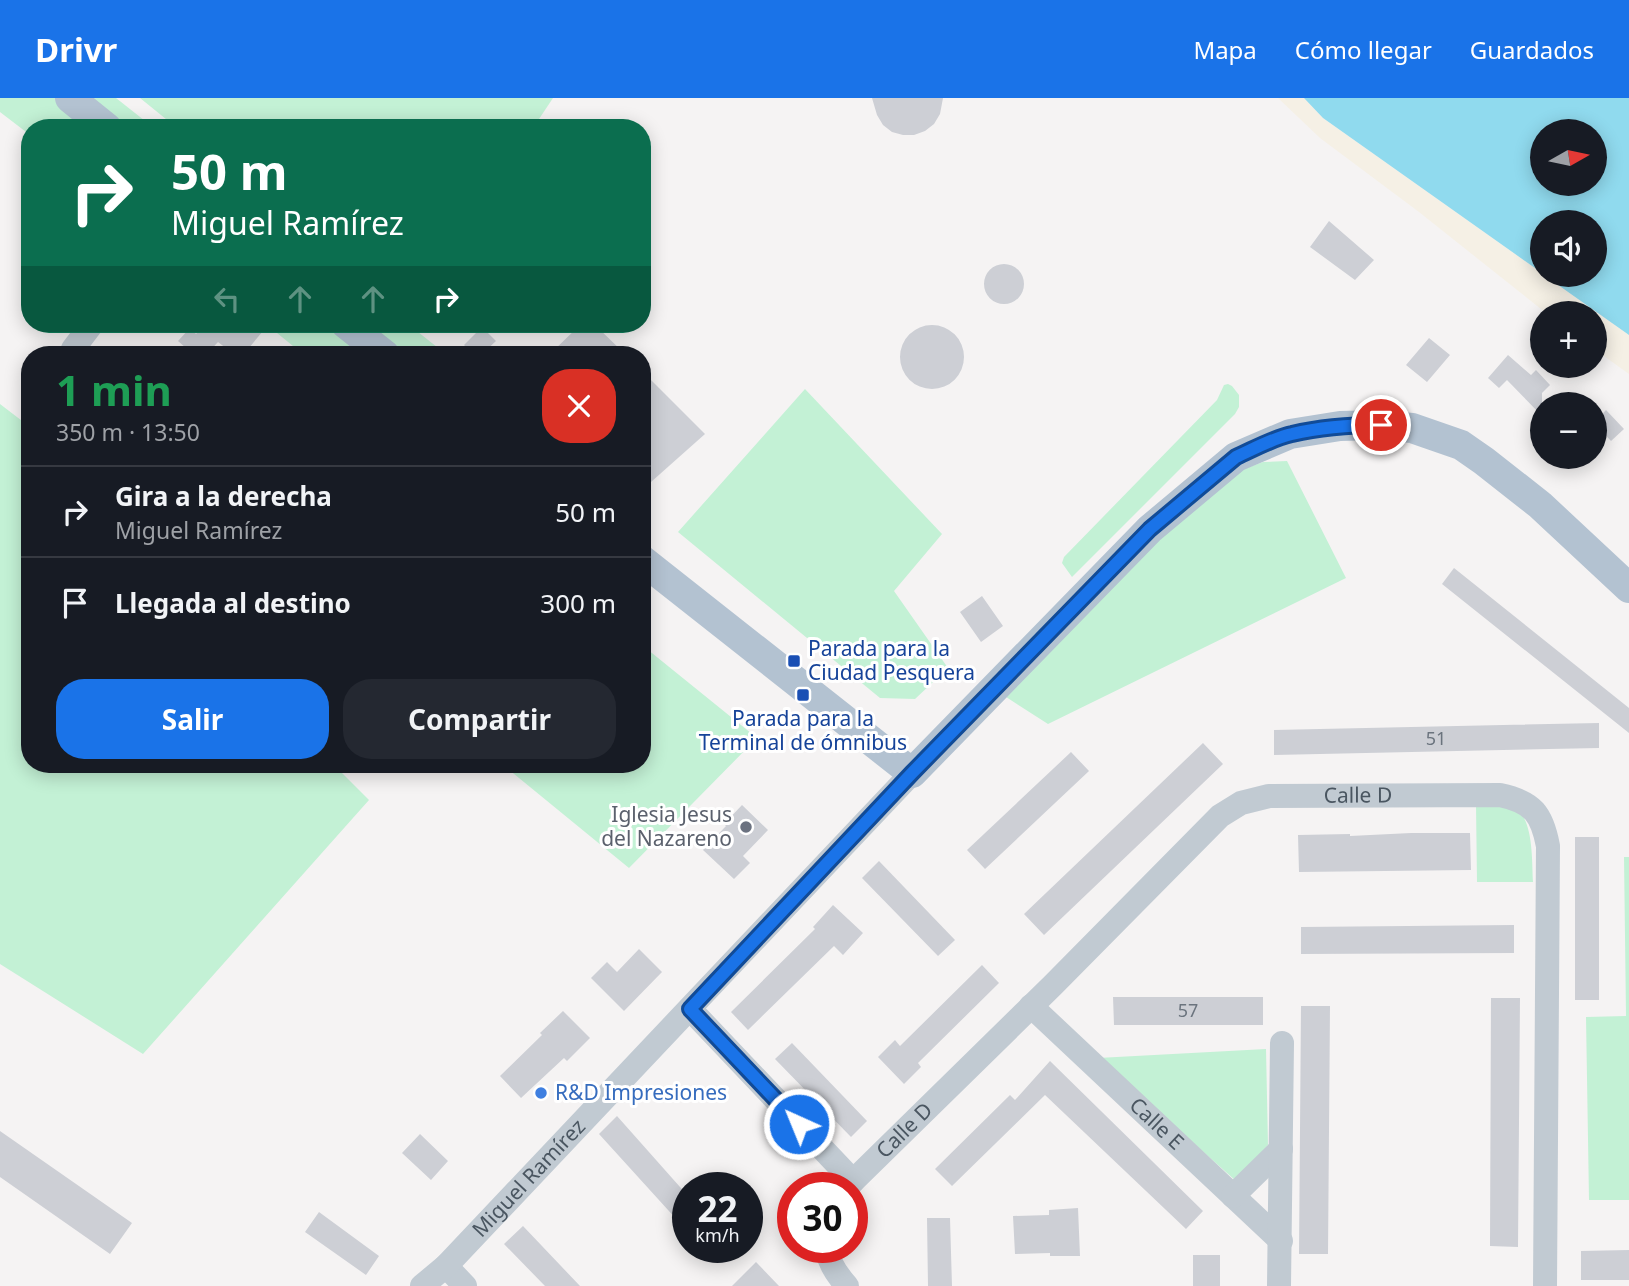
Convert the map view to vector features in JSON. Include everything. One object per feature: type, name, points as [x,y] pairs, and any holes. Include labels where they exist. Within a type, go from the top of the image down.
[{"type":"main road","points":[[70,98],[96,119]]},
{"type":"main road","points":[[357,333],[374,346]]},
{"type":"main road","name":"Miguel Ramírez","points":[[912,773],[1150,529],[1236,457],[1290,434],[1340,426],[1381,425],[1412,428],[1461,445],[1540,505],[1629,589]]},
{"type":"main road","points":[[651,567],[912,773]]},
{"type":"street","name":"Miguel Ramírez","points":[[422,1286],[446,1266],[912,773]]},
{"type":"street","name":"Calle D","points":[[863,1172],[1220,816],[1241,803],[1269,796],[1500,794],[1517,798],[1531,808],[1540,819],[1548,846],[1545,1286]]},
{"type":"street","name":"Calle E","points":[[1031,1006],[1281,1241]]},
{"type":"street","points":[[690,1009],[838,1172]]},
{"type":"street","points":[[1279,1286],[1282,1043]]},
{"type":"street","points":[[1233,1196],[1281,1149]]},
{"type":"street","points":[[830,1263],[836,1274],[848,1286]]},
{"type":"street","points":[[446,1266],[465,1286]]},
{"type":"green space","points":[[0,98],[55,98],[80,119],[21,119],[21,128],[0,112]]},
{"type":"green space","points":[[85,98],[116,98],[143,119],[111,119]]},
{"type":"green space","points":[[140,98],[553,98],[539,119],[166,119]]},
{"type":"green space","points":[[277,333],[339,333],[356,346],[293,346]]},
{"type":"green space","points":[[375,333],[419,333],[436,346],[392,346]]},
{"type":"green space","points":[[1228,384],[1239,395],[1239,407],[1235,414],[1072,577],[1062,563],[1064,557],[1217,400],[1224,385]]},
{"type":"green space","points":[[805,389],[942,534],[894,591],[948,668],[915,699],[880,698],[678,532]]},
{"type":"green space","points":[[0,404],[21,420],[21,773],[342,773],[369,800],[143,1054],[0,964]]},
{"type":"green space","points":[[1287,461],[1346,578],[1048,724],[1003,695],[1153,542],[1236,472],[1263,462]]},
{"type":"green space","points":[[651,652],[757,738],[629,868],[513,773],[651,773]]},
{"type":"green space","points":[[1476,805],[1513,805],[1524,818],[1531,841],[1533,882],[1477,882]]},
{"type":"green space","points":[[1624,857],[1629,857],[1629,1200],[1589,1200],[1586,1017],[1626,1016]]},
{"type":"green space","points":[[1266,1049],[1268,1145],[1236,1181],[1098,1058]]},
{"type":"sand","points":[[1278,98],[1304,98],[1323,118],[1530,265],[1530,287],[1561,287],[1581,301],[1531,301],[1320,138]]},
{"type":"sand","points":[[1607,319],[1629,335],[1629,374],[1607,358]]},
{"type":"water","points":[[1304,98],[1629,98],[1629,335],[1607,319],[1607,301],[1581,301],[1561,287],[1607,287],[1607,210],[1530,210],[1530,265],[1323,118]]},
{"type":"building","points":[[872,98],[943,98],[940,114],[934,124],[914,135],[903,135],[892,132],[883,125]]},
{"type":"building","points":[[1329,221],[1374,260],[1355,280],[1310,247]]},
{"type":"building","points":[[1004,264],[1012,265],[1018,270],[1023,276],[1023,292],[1018,298],[1012,303],[1004,304],[996,303],[990,298],[985,292],[984,284],[985,276],[990,270],[996,265]]},
{"type":"building","points":[[926,325],[938,325],[955,334],[962,345],[962,369],[955,380],[938,389],[926,389],[914,384],[905,375],[900,363],[900,351],[905,339],[914,330]]},
{"type":"building","points":[[185,333],[261,333],[250,346],[223,346],[218,342],[214,346],[184,346],[178,341]]},
{"type":"building","points":[[476,333],[488,333],[496,341],[491,346],[464,345]]},
{"type":"building","points":[[572,333],[603,333],[617,346],[558,346]]},
{"type":"building","points":[[1429,338],[1450,355],[1427,382],[1406,365]]},
{"type":"building","points":[[1508,355],[1530,374],[1530,378],[1543,378],[1550,385],[1543,392],[1530,392],[1530,404],[1507,380],[1499,388],[1488,378]]},
{"type":"building","points":[[651,380],[705,434],[651,482]]},
{"type":"building","points":[[1607,411],[1624,429],[1611,441],[1607,437]]},
{"type":"building","points":[[1454,568],[1629,708],[1629,733],[1442,584]]},
{"type":"building","points":[[982,596],[1003,626],[981,642],[960,612]]},
{"type":"building","points":[[1599,723],[1599,748],[1274,755],[1274,730]]},
{"type":"building","points":[[1203,743],[1223,764],[1044,935],[1024,914]]},
{"type":"building","points":[[1071,752],[1089,771],[985,869],[967,850]]},
{"type":"building","points":[[742,805],[768,830],[743,856],[750,863],[734,879],[703,850]]},
{"type":"building","points":[[1470,833],[1471,870],[1299,872],[1298,835]]},
{"type":"building","points":[[1575,837],[1599,837],[1599,1000],[1575,1000]]},
{"type":"building","points":[[879,861],[955,940],[938,956],[862,878]]},
{"type":"building","points":[[833,905],[863,933],[843,955],[834,946],[748,1030],[731,1012],[815,929],[813,927]]},
{"type":"building","points":[[1514,925],[1514,953],[1301,954],[1301,927]]},
{"type":"building","points":[[639,949],[662,972],[624,1011],[591,978],[607,962],[617,972]]},
{"type":"building","points":[[982,965],[999,983],[918,1063],[921,1067],[904,1084],[878,1057],[895,1040],[900,1046]]},
{"type":"building","points":[[1113,997],[1263,997],[1263,1025],[1114,1025]]},
{"type":"building","points":[[1491,998],[1520,998],[1518,1247],[1490,1246]]},
{"type":"building","points":[[1301,1006],[1330,1006],[1328,1254],[1299,1254]]},
{"type":"building","points":[[563,1011],[590,1038],[567,1061],[564,1058],[521,1098],[500,1076]]},
{"type":"building","points":[[792,1043],[867,1121],[851,1137],[775,1059]]},
{"type":"building","points":[[1050,1061],[1203,1211],[1186,1229],[1045,1095],[952,1186],[935,1169],[1010,1095],[1015,1100]]},
{"type":"building","points":[[617,1116],[672,1178],[672,1214],[599,1134]]},
{"type":"building","points":[[0,1131],[132,1223],[110,1254],[0,1177]]},
{"type":"building","points":[[420,1134],[448,1161],[431,1180],[402,1153]]},
{"type":"building","points":[[1078,1208],[1080,1256],[1015,1254],[1013,1216],[1049,1215],[1049,1210]]},
{"type":"building","points":[[319,1212],[379,1256],[366,1275],[305,1232]]},
{"type":"building","points":[[927,1218],[950,1218],[952,1286],[928,1286]]},
{"type":"building","points":[[523,1226],[580,1286],[545,1286],[504,1244]]},
{"type":"building","points":[[1629,1250],[1629,1280],[1581,1280],[1581,1251]]},
{"type":"building","points":[[1193,1255],[1220,1255],[1220,1286],[1193,1286]]},
{"type":"building","points":[[757,1263],[779,1286],[732,1286]]},
{"type":"place","name":"Parada para la Ciudad Pesquera","points":[[794,661]]},
{"type":"place","name":"Parada para la Terminal de ómnibus","points":[[803,695]]},
{"type":"place","name":"Iglesia Jesus del Nazareno","points":[[746,827]]},
{"type":"place","name":"R&D Impresiones","points":[[541,1093]]},
{"type":"route","points":[[799,1124],[690,1009],[912,773],[1150,529],[1236,457],[1290,434],[1340,426],[1381,425]]}]
